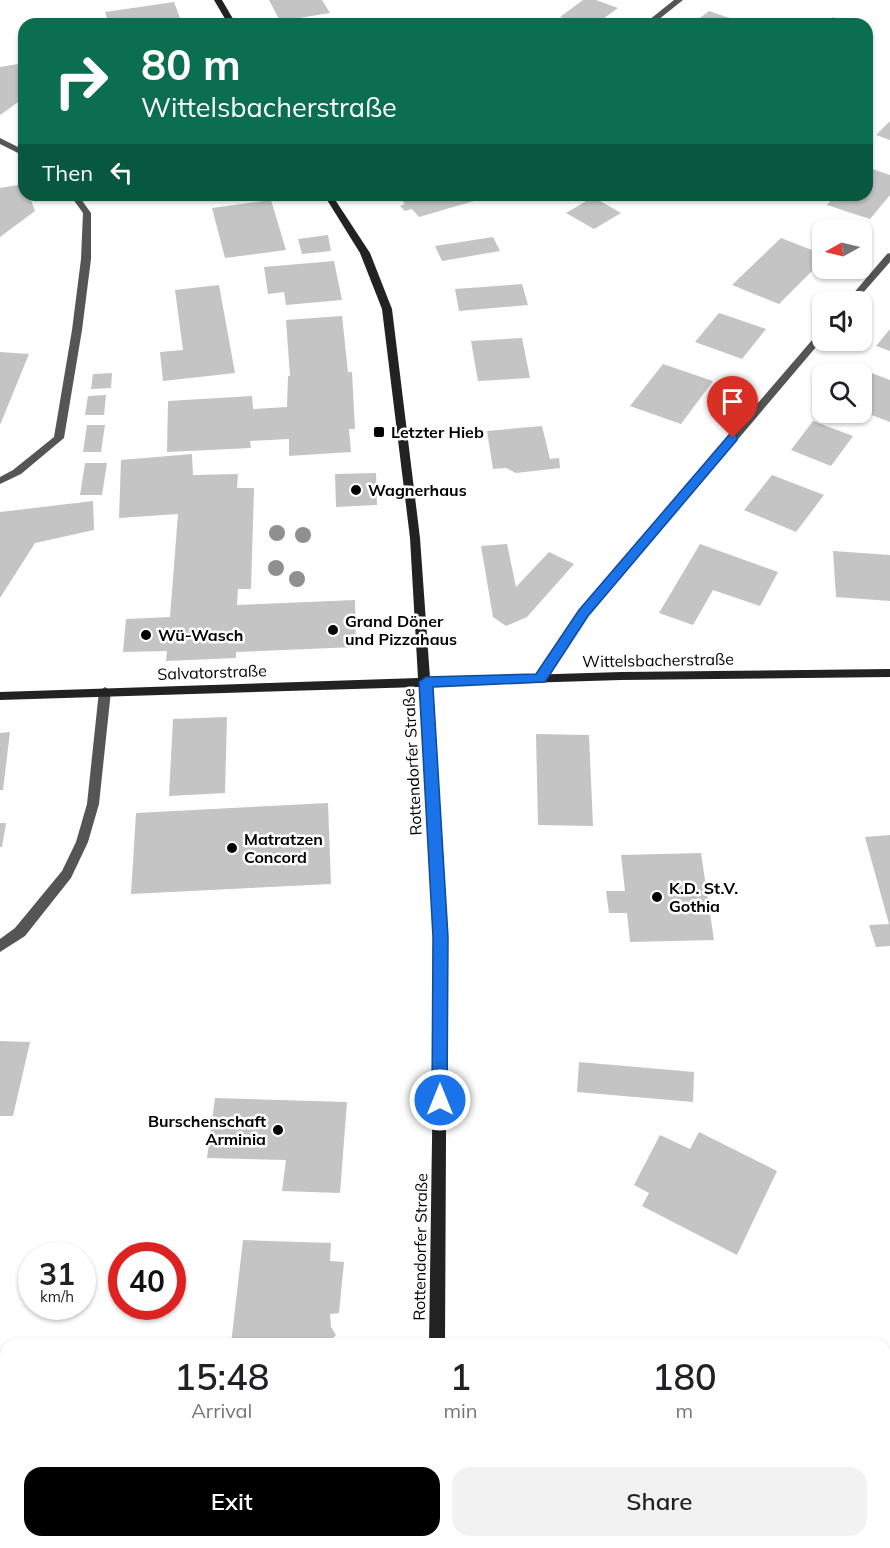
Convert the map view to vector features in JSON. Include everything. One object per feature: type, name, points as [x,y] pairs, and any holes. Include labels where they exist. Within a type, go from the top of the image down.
[{"type":"street","points":[[218,0],[228,18]]},
{"type":"street","points":[[656,18],[679,0]]},
{"type":"street","points":[[0,141],[18,150]]},
{"type":"street","points":[[0,482],[17,472],[59,438],[86,259],[87,213],[78,201]]},
{"type":"street","name":"Rottendorfer Straße","points":[[332,201],[365,253],[387,309],[415,538],[441,937],[437,1338]]},
{"type":"street","points":[[860,291],[890,256]]},
{"type":"street","points":[[540,678],[584,613],[812,346]]},
{"type":"street","name":"Wittelsbacherstraße","points":[[426,682],[890,673]]},
{"type":"street","name":"Salvatorstraße","points":[[0,696],[426,682]]},
{"type":"street","points":[[0,946],[20,932],[68,874],[82,842],[93,804],[105,691]]},
{"type":"building","points":[[269,0],[322,0],[330,13],[299,18],[278,18]]},
{"type":"building","points":[[583,0],[596,0],[618,8],[604,18],[560,17]]},
{"type":"building","points":[[174,2],[180,18],[107,18],[105,12]]},
{"type":"building","points":[[709,11],[729,18],[700,18]]},
{"type":"building","points":[[18,64],[18,102],[0,115],[0,67]]},
{"type":"building","points":[[890,121],[890,140],[876,135]]},
{"type":"building","points":[[873,169],[890,175],[890,195],[870,219],[827,205],[830,201],[873,201]]},
{"type":"building","points":[[18,185],[18,201],[31,201],[35,211],[0,237],[0,188]]},
{"type":"building","points":[[271,201],[286,250],[225,258],[212,208]]},
{"type":"building","points":[[402,201],[474,201],[419,217],[412,209],[405,211],[400,206],[405,204]]},
{"type":"building","points":[[586,201],[600,201],[621,213],[594,229],[566,213]]},
{"type":"building","points":[[328,235],[331,251],[302,254],[298,239]]},
{"type":"building","points":[[493,237],[500,251],[442,261],[435,246]]},
{"type":"building","points":[[781,238],[812,250],[812,271],[779,304],[732,285]]},
{"type":"building","points":[[334,261],[342,300],[286,305],[284,292],[268,294],[264,267]]},
{"type":"building","points":[[522,284],[528,305],[459,311],[455,289]]},
{"type":"building","points":[[219,285],[235,373],[163,381],[160,352],[183,350],[175,290]]},
{"type":"building","points":[[719,313],[766,329],[742,359],[695,342]]},
{"type":"building","points":[[342,316],[348,372],[352,372],[355,429],[349,429],[351,452],[289,456],[289,439],[250,441],[251,448],[167,452],[168,401],[252,396],[253,409],[287,407],[288,376],[290,376],[286,320]]},
{"type":"building","points":[[890,329],[890,351],[876,346]]},
{"type":"building","points":[[522,338],[530,378],[478,381],[471,341]]},
{"type":"building","points":[[0,352],[29,354],[0,425]]},
{"type":"building","points":[[663,364],[713,381],[681,424],[630,406]]},
{"type":"building","points":[[112,373],[111,388],[91,389],[93,374]]},
{"type":"building","points":[[872,373],[890,380],[890,422],[872,415]]},
{"type":"building","points":[[106,395],[104,415],[85,415],[88,396]]},
{"type":"building","points":[[812,422],[853,436],[831,466],[791,450]]},
{"type":"building","points":[[87,425],[105,425],[101,452],[83,452]]},
{"type":"building","points":[[542,426],[550,459],[559,458],[560,468],[516,473],[506,468],[493,469],[487,431]]},
{"type":"building","points":[[192,454],[193,475],[238,474],[237,488],[254,488],[251,589],[238,589],[237,605],[355,600],[356,647],[236,652],[236,658],[166,661],[167,651],[123,652],[126,619],[170,617],[178,514],[119,518],[121,460]]},
{"type":"building","points":[[85,463],[107,463],[102,495],[80,495]]},
{"type":"building","name":"Wagnerhaus","points":[[376,473],[377,505],[336,507],[335,474]]},
{"type":"building","points":[[772,475],[824,495],[796,532],[744,510]]},
{"type":"building","points":[[93,501],[94,530],[35,543],[0,598],[0,512]]},
{"type":"building","points":[[507,544],[516,587],[549,552],[574,564],[527,617],[506,626],[493,617],[481,546]]},
{"type":"building","points":[[700,544],[778,572],[760,606],[713,590],[693,625],[659,613]]},
{"type":"building","points":[[833,551],[890,555],[890,601],[836,597]]},
{"type":"building","points":[[227,717],[225,793],[169,796],[173,719]]},
{"type":"building","points":[[10,732],[3,790],[0,790],[0,733]]},
{"type":"building","points":[[536,734],[589,735],[593,826],[538,825]]},
{"type":"building","name":"Matratzen Concord","points":[[328,803],[331,884],[131,894],[136,813]]},
{"type":"building","points":[[0,823],[6,823],[2,847],[0,847]]},
{"type":"building","points":[[890,835],[890,946],[876,947],[869,925],[889,924],[865,837]]},
{"type":"building","name":"K.D. St.V. Gothia","points":[[701,853],[714,940],[630,942],[627,913],[609,913],[606,891],[625,891],[621,855]]},
{"type":"building","points":[[0,1041],[30,1042],[13,1116],[0,1116]]},
{"type":"building","points":[[579,1062],[694,1072],[693,1102],[577,1092]]},
{"type":"building","name":"Burschenschaft Arminia","points":[[215,1098],[347,1102],[340,1193],[282,1191],[286,1160],[207,1158]]},
{"type":"building","points":[[699,1132],[777,1171],[737,1255],[642,1206],[649,1193],[634,1185],[660,1135],[690,1149]]},
{"type":"building","points":[[243,1240],[331,1243],[330,1261],[344,1262],[339,1313],[330,1314],[331,1327],[336,1335],[333,1338],[232,1338]]},
{"type":"place","name":"Letzter Hieb","points":[[379,432]]},
{"type":"place","name":"Wagnerhaus","points":[[356,490]]},
{"type":"place","name":"Grand Döner und Pizzahaus","points":[[333,630]]},
{"type":"place","name":"Wü-Wasch","points":[[146,635]]},
{"type":"place","name":"Matratzen Concord","points":[[232,848]]},
{"type":"place","name":"K.D. St.V. Gothia","points":[[657,897]]},
{"type":"place","name":"Burschenschaft Arminia","points":[[278,1130]]},
{"type":"route","points":[[440,1100],[441,937],[426,682],[540,678],[584,613],[733,438]]}]
